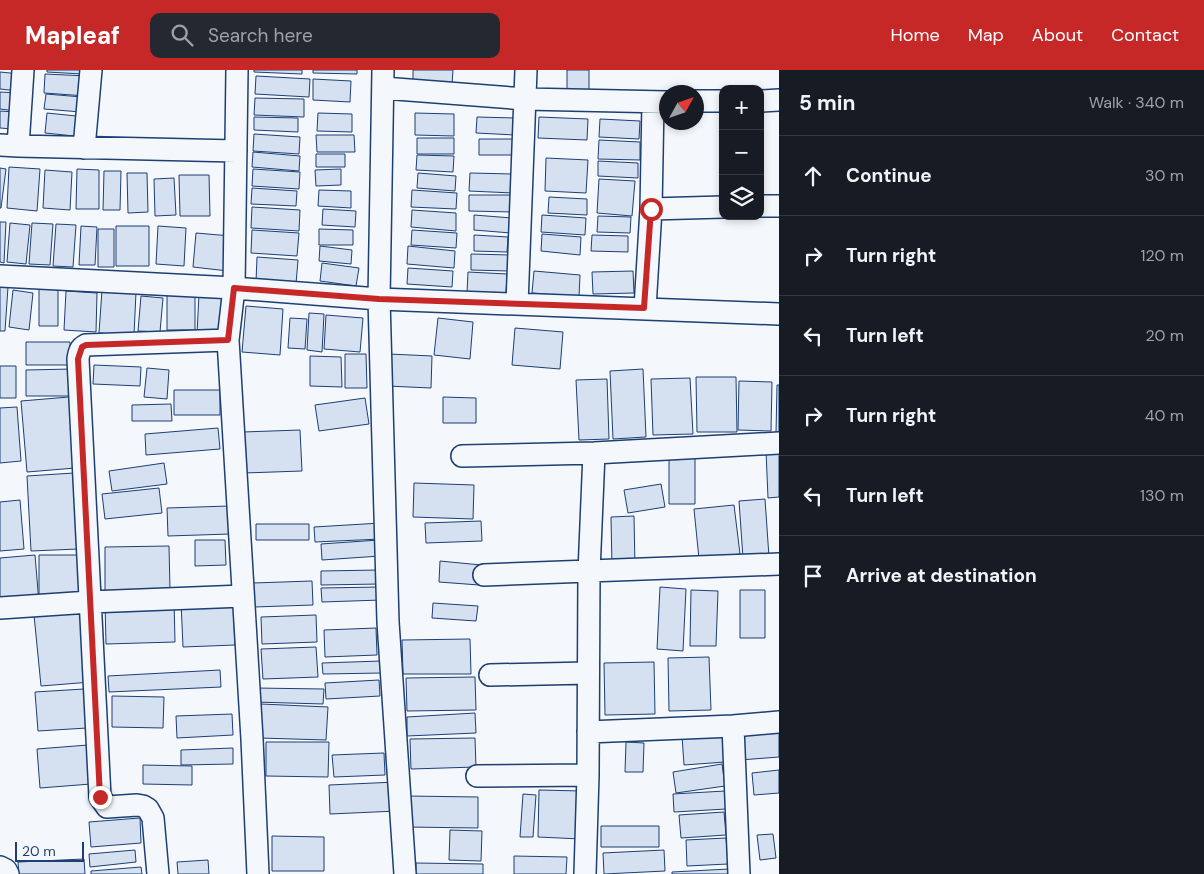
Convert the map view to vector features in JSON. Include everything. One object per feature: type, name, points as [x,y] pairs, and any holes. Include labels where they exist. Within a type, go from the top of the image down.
[{"type":"street","points":[[23,70],[9,146],[236,150]]},
{"type":"street","points":[[84,148],[91,70]]},
{"type":"street","points":[[237,70],[234,288],[228,340],[252,739],[258,874]]},
{"type":"street","points":[[517,304],[526,70]]},
{"type":"street","points":[[405,874],[388,622],[379,299],[383,79],[525,99],[659,102]]},
{"type":"street","points":[[764,101],[779,100]]},
{"type":"street","points":[[704,101],[719,101]]},
{"type":"street","points":[[644,308],[659,114]]},
{"type":"street","points":[[764,206],[779,206]]},
{"type":"street","points":[[651,209],[719,207]]},
{"type":"street","points":[[0,276],[234,288],[379,299],[779,314]]},
{"type":"street","points":[[158,874],[153,818],[148,810],[143,806],[137,805],[108,807],[100,797],[78,359],[79,352],[86,345],[228,340]]},
{"type":"street","points":[[462,456],[779,443]]},
{"type":"street","points":[[585,874],[588,775],[589,572],[594,452]]},
{"type":"street","points":[[484,575],[779,564]]},
{"type":"street","points":[[0,608],[90,602],[243,596]]},
{"type":"street","points":[[490,675],[588,673]]},
{"type":"street","points":[[588,732],[733,726],[779,722]]},
{"type":"street","points":[[733,726],[739,874]]},
{"type":"street","points":[[477,776],[588,775]]},
{"type":"street","points":[[0,867],[6,870],[8,874]]},
{"type":"building","points":[[47,70],[82,70],[82,74],[47,72]]},
{"type":"building","points":[[254,70],[302,70],[302,74],[254,72]]},
{"type":"building","points":[[313,70],[357,70],[357,74],[313,73]]},
{"type":"building","points":[[413,70],[453,70],[452,85],[413,84]]},
{"type":"building","points":[[567,70],[589,70],[589,92],[567,93]]},
{"type":"building","points":[[0,72],[20,74],[18,91],[0,89]]},
{"type":"building","points":[[45,74],[87,76],[86,96],[44,93]]},
{"type":"building","points":[[256,76],[310,79],[309,97],[255,94]]},
{"type":"building","points":[[313,79],[351,81],[350,102],[313,100]]},
{"type":"building","points":[[0,92],[18,93],[16,111],[0,109]]},
{"type":"building","points":[[46,94],[82,97],[81,112],[44,109]]},
{"type":"building","points":[[255,98],[304,99],[304,117],[254,115]]},
{"type":"building","points":[[0,111],[15,112],[13,129],[0,128]]},
{"type":"building","points":[[47,113],[86,117],[84,137],[45,133]]},
{"type":"building","points":[[318,113],[352,114],[352,132],[317,131]]},
{"type":"building","points":[[415,113],[454,114],[454,136],[415,135]]},
{"type":"building","points":[[254,117],[298,118],[298,132],[254,130]]},
{"type":"building","points":[[477,117],[515,118],[515,135],[476,133]]},
{"type":"building","points":[[539,117],[588,119],[587,140],[538,138]]},
{"type":"building","points":[[600,119],[640,121],[639,139],[599,137]]},
{"type":"building","points":[[254,134],[300,137],[299,154],[253,151]]},
{"type":"building","points":[[316,135],[354,135],[355,152],[317,152]]},
{"type":"building","points":[[417,138],[454,138],[454,154],[417,154]]},
{"type":"building","points":[[479,139],[516,139],[516,155],[479,155]]},
{"type":"building","points":[[599,140],[640,142],[640,160],[598,159]]},
{"type":"building","points":[[253,152],[300,156],[299,171],[252,167]]},
{"type":"building","points":[[316,154],[345,154],[345,167],[316,167]]},
{"type":"building","points":[[417,155],[454,156],[453,172],[416,170]]},
{"type":"building","points":[[546,158],[588,160],[586,193],[545,191]]},
{"type":"building","points":[[598,161],[638,163],[638,178],[598,176]]},
{"type":"building","points":[[9,167],[40,169],[37,211],[7,208]]},
{"type":"building","points":[[0,168],[6,169],[1,208],[0,208]]},
{"type":"building","points":[[77,169],[99,170],[99,209],[76,209]]},
{"type":"building","points":[[253,169],[300,172],[299,189],[252,186]]},
{"type":"building","points":[[341,169],[341,185],[316,186],[315,170]]},
{"type":"building","points":[[45,170],[72,172],[70,210],[43,208]]},
{"type":"building","points":[[104,171],[121,171],[120,210],[103,210]]},
{"type":"building","points":[[127,173],[147,173],[148,212],[128,213]]},
{"type":"building","points":[[418,173],[456,176],[455,191],[417,188]]},
{"type":"building","points":[[470,173],[513,174],[513,193],[469,191]]},
{"type":"building","points":[[179,175],[209,175],[210,216],[180,216]]},
{"type":"building","points":[[174,178],[176,215],[155,216],[154,179]]},
{"type":"building","points":[[599,179],[635,181],[632,216],[597,213]]},
{"type":"building","points":[[252,188],[297,191],[296,206],[251,204]]},
{"type":"building","points":[[319,190],[351,191],[351,208],[318,206]]},
{"type":"building","points":[[412,190],[457,193],[456,209],[411,207]]},
{"type":"building","points":[[469,195],[511,195],[512,212],[469,211]]},
{"type":"building","points":[[549,197],[587,199],[587,215],[548,213]]},
{"type":"building","points":[[252,207],[300,210],[299,231],[251,228]]},
{"type":"building","points":[[323,209],[356,211],[355,227],[322,225]]},
{"type":"building","points":[[412,210],[456,213],[456,231],[411,227]]},
{"type":"building","points":[[474,215],[512,218],[511,233],[474,230]]},
{"type":"building","points":[[542,215],[586,218],[585,235],[541,232]]},
{"type":"building","points":[[598,216],[631,217],[630,233],[597,232]]},
{"type":"building","points":[[0,222],[6,222],[4,263],[0,262]]},
{"type":"building","points":[[10,223],[30,225],[26,264],[7,262]]},
{"type":"building","points":[[32,223],[53,224],[50,265],[29,264]]},
{"type":"building","points":[[56,224],[76,225],[73,267],[53,266]]},
{"type":"building","points":[[81,226],[97,227],[95,265],[79,265]]},
{"type":"building","points":[[116,226],[149,226],[149,266],[116,266]]},
{"type":"building","points":[[158,226],[186,228],[184,266],[156,264]]},
{"type":"building","points":[[98,229],[114,229],[114,267],[98,267]]},
{"type":"building","points":[[319,229],[353,230],[353,245],[319,245]]},
{"type":"building","points":[[252,230],[299,233],[297,256],[251,253]]},
{"type":"building","points":[[412,230],[457,233],[456,248],[411,245]]},
{"type":"building","points":[[196,233],[231,236],[228,271],[193,267]]},
{"type":"building","points":[[542,234],[581,237],[580,255],[541,251]]},
{"type":"building","points":[[474,235],[508,237],[507,252],[474,251]]},
{"type":"building","points":[[592,235],[628,236],[628,252],[591,251]]},
{"type":"building","points":[[320,246],[352,250],[351,264],[319,261]]},
{"type":"building","points":[[408,246],[455,251],[454,268],[407,264]]},
{"type":"building","points":[[471,254],[510,255],[509,271],[471,270]]},
{"type":"building","points":[[257,257],[298,260],[296,284],[256,282]]},
{"type":"building","points":[[322,263],[359,268],[356,286],[320,281]]},
{"type":"building","points":[[408,268],[453,271],[452,287],[407,284]]},
{"type":"building","points":[[534,271],[580,275],[579,297],[532,293]]},
{"type":"building","points":[[633,271],[634,293],[593,294],[592,272]]},
{"type":"building","points":[[468,272],[507,274],[506,295],[467,293]]},
{"type":"building","points":[[0,286],[8,287],[5,331],[0,331]]},
{"type":"building","points":[[39,287],[58,287],[58,326],[39,326]]},
{"type":"building","points":[[13,290],[33,293],[29,330],[9,327]]},
{"type":"building","points":[[102,290],[136,292],[134,335],[99,333]]},
{"type":"building","points":[[66,291],[97,293],[96,332],[64,330]]},
{"type":"building","points":[[167,294],[195,294],[195,330],[167,330]]},
{"type":"building","points":[[199,294],[222,296],[220,335],[197,334]]},
{"type":"building","points":[[141,296],[163,298],[160,332],[138,331]]},
{"type":"building","points":[[246,306],[283,309],[280,355],[242,352]]},
{"type":"building","points":[[309,313],[324,314],[322,352],[307,350]]},
{"type":"building","points":[[326,315],[363,318],[360,352],[324,349]]},
{"type":"building","points":[[290,318],[307,319],[305,349],[288,348]]},
{"type":"building","points":[[438,318],[473,322],[470,359],[434,355]]},
{"type":"building","points":[[515,328],[563,332],[560,369],[512,365]]},
{"type":"building","points":[[26,342],[70,342],[70,365],[26,365]]},
{"type":"building","points":[[345,354],[366,354],[367,388],[345,388]]},
{"type":"building","points":[[389,354],[432,356],[431,388],[387,386]]},
{"type":"building","points":[[310,356],[341,357],[342,387],[310,386]]},
{"type":"building","points":[[94,365],[141,367],[140,386],[93,384]]},
{"type":"building","points":[[0,366],[16,366],[16,398],[0,398]]},
{"type":"building","points":[[147,368],[169,370],[167,399],[144,397]]},
{"type":"building","points":[[72,369],[73,396],[26,396],[26,370]]},
{"type":"building","points":[[643,369],[646,437],[613,439],[610,371]]},
{"type":"building","points":[[696,377],[736,377],[737,432],[697,432]]},
{"type":"building","points":[[690,378],[693,434],[653,435],[651,379]]},
{"type":"building","points":[[607,379],[609,439],[579,440],[576,380]]},
{"type":"building","points":[[739,381],[772,382],[771,431],[738,430]]},
{"type":"building","points":[[777,385],[779,385],[779,433],[776,433]]},
{"type":"building","points":[[174,390],[220,390],[220,415],[174,415]]},
{"type":"building","points":[[69,397],[75,468],[27,472],[21,401]]},
{"type":"building","points":[[443,397],[476,398],[476,423],[443,423]]},
{"type":"building","points":[[365,398],[369,424],[319,431],[315,405]]},
{"type":"building","points":[[171,404],[172,421],[132,421],[132,405]]},
{"type":"building","points":[[17,407],[21,461],[0,463],[0,408]]},
{"type":"building","points":[[218,428],[220,449],[146,455],[145,434]]},
{"type":"building","points":[[300,430],[302,471],[244,473],[243,432]]},
{"type":"building","points":[[766,451],[779,451],[779,497],[768,498]]},
{"type":"building","points":[[695,458],[695,504],[669,504],[669,459]]},
{"type":"building","points":[[164,463],[167,484],[112,491],[109,471]]},
{"type":"building","points":[[74,473],[78,549],[31,551],[27,476]]},
{"type":"building","points":[[414,483],[474,485],[473,519],[413,517]]},
{"type":"building","points":[[661,484],[665,507],[628,513],[624,490]]},
{"type":"building","points":[[159,488],[162,513],[105,519],[102,494]]},
{"type":"building","points":[[765,499],[769,557],[743,558],[739,501]]},
{"type":"building","points":[[20,500],[24,549],[0,551],[0,502]]},
{"type":"building","points":[[734,505],[740,554],[699,559],[694,509]]},
{"type":"building","points":[[229,506],[230,534],[168,536],[167,508]]},
{"type":"building","points":[[634,516],[635,567],[612,568],[611,517]]},
{"type":"building","points":[[481,521],[482,541],[426,543],[425,523]]},
{"type":"building","points":[[381,523],[381,539],[315,542],[314,527]]},
{"type":"building","points":[[256,524],[309,524],[309,540],[256,540]]},
{"type":"building","points":[[195,540],[225,540],[226,565],[195,566]]},
{"type":"building","points":[[379,540],[380,556],[322,560],[321,544]]},
{"type":"building","points":[[169,546],[170,590],[105,591],[105,547]]},
{"type":"building","points":[[35,555],[39,603],[0,606],[0,558]]},
{"type":"building","points":[[39,555],[85,555],[86,597],[39,597]]},
{"type":"building","points":[[440,561],[481,565],[479,585],[439,582]]},
{"type":"building","points":[[379,570],[379,584],[321,585],[321,571]]},
{"type":"building","points":[[312,581],[313,605],[254,607],[253,583]]},
{"type":"building","points":[[380,587],[381,600],[322,602],[321,588]]},
{"type":"building","points":[[660,587],[686,589],[683,651],[657,649]]},
{"type":"building","points":[[691,590],[718,591],[716,646],[690,646]]},
{"type":"building","points":[[740,590],[765,590],[765,638],[740,638]]},
{"type":"building","points":[[174,600],[175,642],[106,644],[105,602]]},
{"type":"building","points":[[233,600],[235,645],[183,647],[181,602]]},
{"type":"building","points":[[433,603],[478,606],[476,621],[432,618]]},
{"type":"building","points":[[84,610],[91,682],[41,686],[34,615]]},
{"type":"building","points":[[316,615],[317,642],[262,644],[261,617]]},
{"type":"building","points":[[376,628],[377,655],[325,657],[324,630]]},
{"type":"building","points":[[470,639],[471,674],[403,674],[402,640]]},
{"type":"building","points":[[316,647],[318,677],[263,679],[261,649]]},
{"type":"building","points":[[709,657],[711,710],[669,711],[668,658]]},
{"type":"building","points":[[381,661],[382,673],[323,674],[322,663]]},
{"type":"building","points":[[654,662],[655,714],[605,715],[604,663]]},
{"type":"building","points":[[220,670],[221,687],[109,692],[108,676]]},
{"type":"building","points":[[475,677],[476,710],[407,711],[406,678]]},
{"type":"building","points":[[379,680],[380,696],[326,699],[325,683]]},
{"type":"building","points":[[255,688],[324,689],[323,704],[255,702]]},
{"type":"building","points":[[84,689],[87,728],[38,731],[35,692]]},
{"type":"building","points":[[112,696],[164,697],[163,728],[112,727]]},
{"type":"building","points":[[261,704],[328,707],[326,740],[260,738]]},
{"type":"building","points":[[475,713],[476,733],[407,736],[407,717]]},
{"type":"building","points":[[232,714],[233,735],[177,738],[176,716]]},
{"type":"building","points":[[779,730],[779,757],[740,760],[738,733]]},
{"type":"building","points":[[722,733],[725,762],[684,765],[682,736]]},
{"type":"building","points":[[475,738],[476,767],[411,769],[410,739]]},
{"type":"building","points":[[266,742],[329,742],[328,777],[266,776]]},
{"type":"building","points":[[626,742],[644,743],[643,772],[625,772]]},
{"type":"building","points":[[88,745],[91,784],[40,788],[37,749]]},
{"type":"building","points":[[233,748],[233,764],[181,765],[181,750]]},
{"type":"building","points":[[384,753],[385,775],[334,777],[332,755]]},
{"type":"building","points":[[722,764],[725,786],[676,793],[673,772]]},
{"type":"building","points":[[143,765],[192,766],[192,785],[143,784]]},
{"type":"building","points":[[779,770],[779,793],[754,795],[752,773]]},
{"type":"building","points":[[396,782],[397,811],[330,814],[329,785]]},
{"type":"building","points":[[539,790],[582,791],[581,839],[538,837]]},
{"type":"building","points":[[725,791],[726,809],[674,812],[673,794]]},
{"type":"building","points":[[523,794],[536,795],[533,837],[520,837]]},
{"type":"building","points":[[408,796],[478,797],[478,828],[408,827]]},
{"type":"building","points":[[724,812],[726,835],[681,838],[679,815]]},
{"type":"building","points":[[140,818],[141,843],[91,847],[89,822]]},
{"type":"building","points":[[601,826],[659,826],[659,847],[601,847]]},
{"type":"building","points":[[450,830],[482,831],[481,861],[449,860]]},
{"type":"building","points":[[773,834],[776,858],[760,860],[757,835]]},
{"type":"building","points":[[272,836],[324,837],[324,871],[272,871]]},
{"type":"building","points":[[726,838],[728,864],[687,866],[686,840]]},
{"type":"building","points":[[135,850],[136,862],[90,867],[89,854]]},
{"type":"building","points":[[664,850],[665,871],[604,874],[603,853]]},
{"type":"building","points":[[514,856],[567,857],[566,874],[514,874]]},
{"type":"building","points":[[84,859],[85,874],[19,874],[18,862]]},
{"type":"building","points":[[208,860],[209,874],[178,874],[177,862]]},
{"type":"building","points":[[416,863],[483,864],[483,874],[416,874]]},
{"type":"building","points":[[141,867],[142,874],[91,874],[91,871]]},
{"type":"building","points":[[729,869],[729,874],[672,874],[672,872]]},
{"type":"route","points":[[100,797],[78,359],[82,347],[86,345],[228,340],[234,288],[379,299],[644,308],[651,209]]}]
